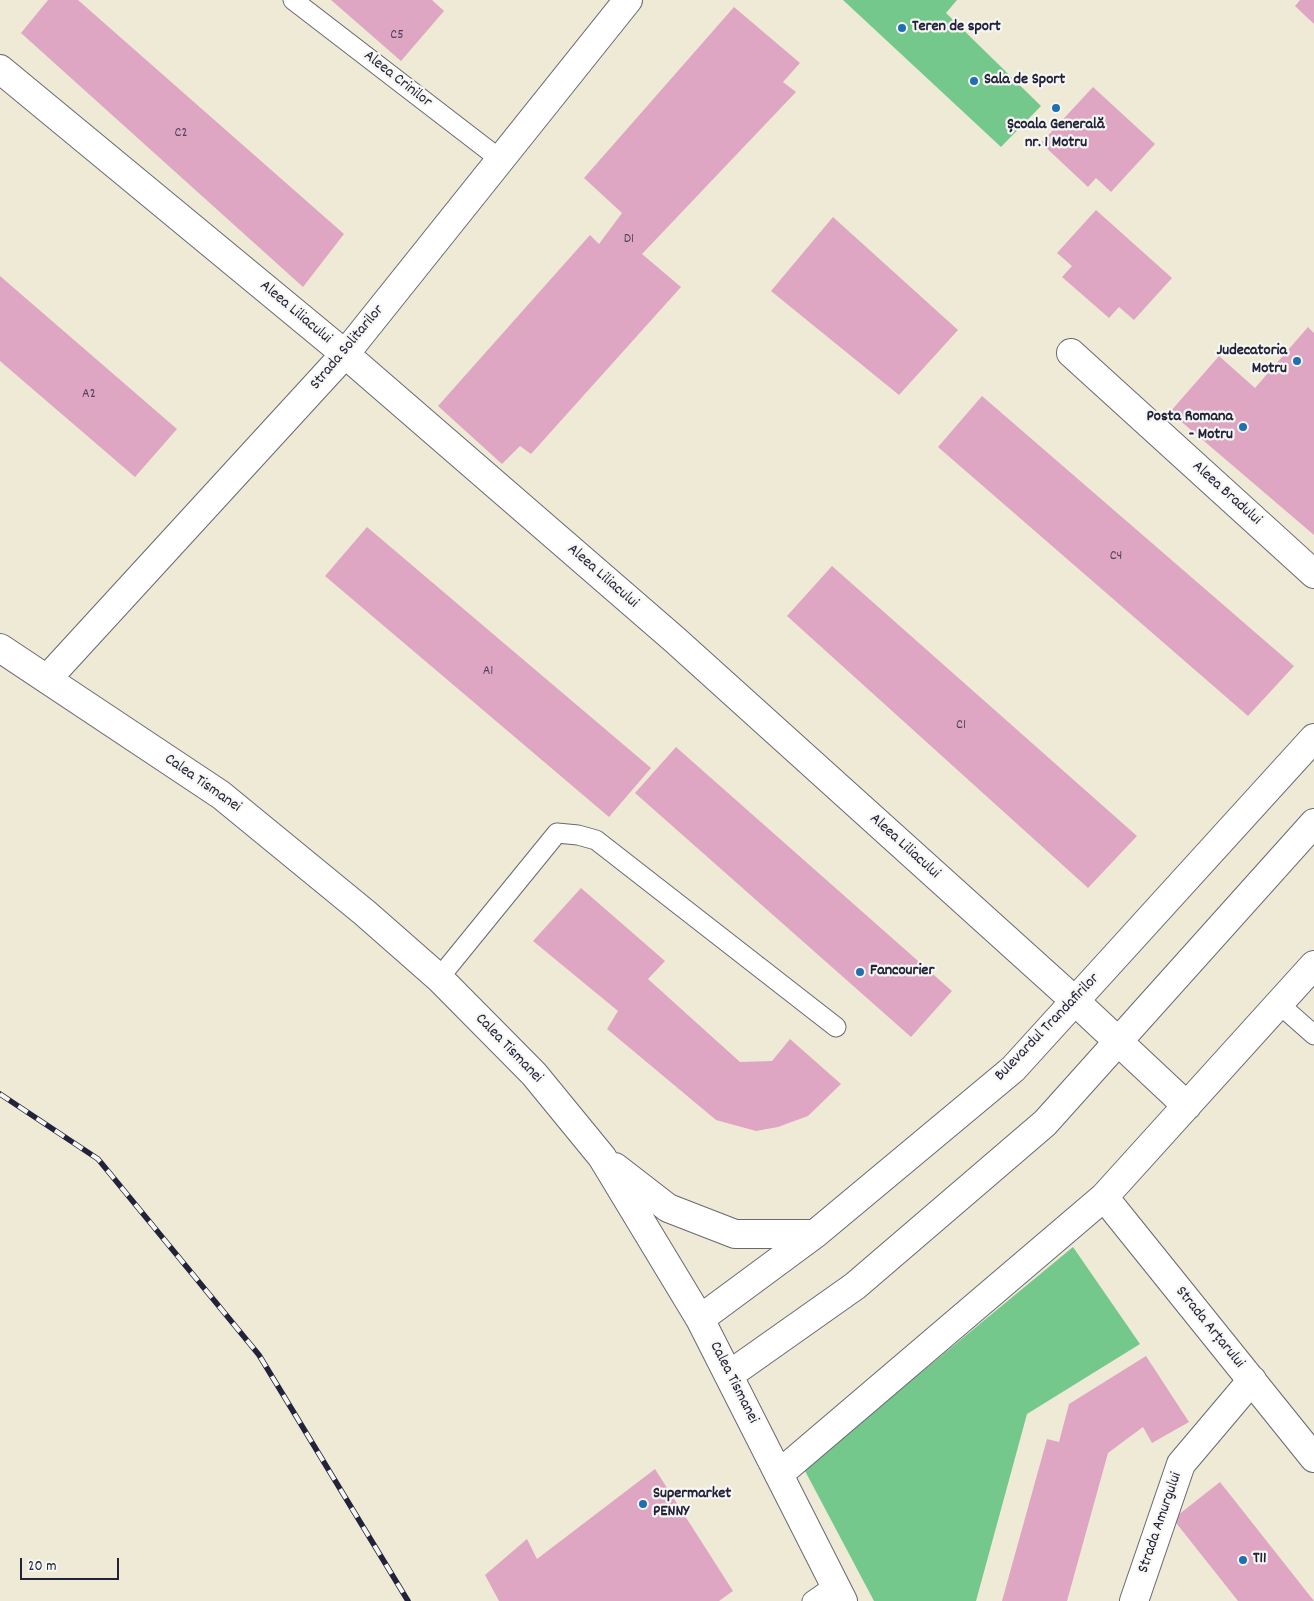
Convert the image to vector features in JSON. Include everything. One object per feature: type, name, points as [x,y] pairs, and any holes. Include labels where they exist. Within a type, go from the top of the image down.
[{"type":"street","name":"Strada Solitarilor","points":[[47,679],[345,354],[628,0]]},
{"type":"street","name":"Aleea Liliacului","points":[[0,69],[345,354],[674,639],[1075,1001],[1187,1106]]},
{"type":"street","name":"Aleea Bradului","points":[[1070,353],[1314,574]]},
{"type":"street","name":"Calea Tismanei","points":[[0,648],[221,795],[365,913],[439,978],[534,1074],[602,1157],[700,1319],[839,1593]]},
{"type":"street","name":"Bulevardul Trandafirilor","points":[[700,1319],[815,1234],[1013,1069],[1314,738]]},
{"type":"street","points":[[728,1376],[855,1286],[1045,1123],[1314,823]]},
{"type":"street","points":[[779,1474],[1104,1198],[1314,966]]},
{"type":"street","points":[[602,1157],[668,1208],[735,1234],[815,1234]]},
{"type":"street","name":"Strada Arțarului","points":[[1104,1198],[1314,1458]]},
{"type":"street","name":"Strada Amurgului","points":[[1134,1601],[1181,1464],[1252,1380]]},
{"type":"lane","name":"Aleea Crinilor","points":[[293,0],[501,160]]},
{"type":"lane","points":[[439,978],[557,833],[578,835],[596,840],[836,1027]]},
{"type":"lane","points":[[1279,1004],[1314,1035]]},
{"type":"lane","points":[[812,1601],[839,1593]]},
{"type":"green space","name":"Sala de Sport","points":[[843,0],[957,0],[946,13],[1041,106],[1001,147]]},
{"type":"green space","points":[[1073,1247],[1140,1344],[1027,1414],[976,1601],[874,1601],[804,1469]]},
{"type":"building","points":[[48,0],[78,0],[344,234],[303,287],[21,33]]},
{"type":"building","points":[[331,0],[432,0],[444,11],[401,61]]},
{"type":"building","points":[[1300,0],[1314,0],[1314,24],[1295,6]]},
{"type":"building","points":[[734,7],[800,63],[783,82],[796,92],[642,254],[681,287],[531,454],[520,446],[502,464],[438,406],[590,235],[599,244],[622,213],[584,178]]},
{"type":"building","points":[[1093,87],[1155,144],[1111,192],[1096,178],[1088,187],[1041,143]]},
{"type":"building","points":[[1096,210],[1172,278],[1134,320],[1119,307],[1109,318],[1062,277],[1072,266],[1057,253]]},
{"type":"building","points":[[833,217],[958,330],[899,395],[771,291]]},
{"type":"building","points":[[0,276],[177,429],[135,477],[0,361]]},
{"type":"building","name":"Posta Romana - Motru","points":[[1308,327],[1314,333],[1314,535],[1170,412],[1219,356],[1255,388]]},
{"type":"building","points":[[982,396],[1294,666],[1248,716],[938,447]]},
{"type":"building","points":[[367,527],[651,768],[609,817],[325,576]]},
{"type":"building","points":[[832,566],[1137,836],[1088,888],[787,616]]},
{"type":"building","points":[[676,747],[952,991],[911,1037],[635,793]]},
{"type":"building","points":[[581,888],[665,961],[648,979],[740,1062],[772,1061],[790,1039],[841,1084],[808,1116],[778,1127],[756,1131],[716,1120],[607,1029],[618,1011],[533,941]]},
{"type":"building","points":[[1146,1356],[1189,1422],[1152,1443],[1143,1427],[1108,1453],[1067,1601],[1002,1601],[1047,1439],[1059,1442],[1069,1404]]},
{"type":"building","name":"Supermarket PENNY","points":[[655,1469],[733,1591],[719,1601],[499,1601],[485,1575],[527,1539],[537,1559]]},
{"type":"building","name":"T11","points":[[1220,1482],[1314,1601],[1238,1601],[1173,1519]]},
{"type":"railway","points":[[0,1094],[98,1159],[259,1355],[408,1601]]},
{"type":"place","name":"Teren de sport","points":[[902,28]]},
{"type":"place","name":"Sala de Sport","points":[[974,81]]},
{"type":"place","name":"Școala Generală nr. 1 Motru","points":[[1056,108]]},
{"type":"place","name":"Judecatoria Motru","points":[[1297,361]]},
{"type":"place","name":"Posta Romana - Motru","points":[[1243,427]]},
{"type":"place","name":"Fancourier","points":[[860,972]]},
{"type":"place","name":"Supermarket PENNY","points":[[643,1504]]},
{"type":"place","name":"T11","points":[[1243,1560]]}]
